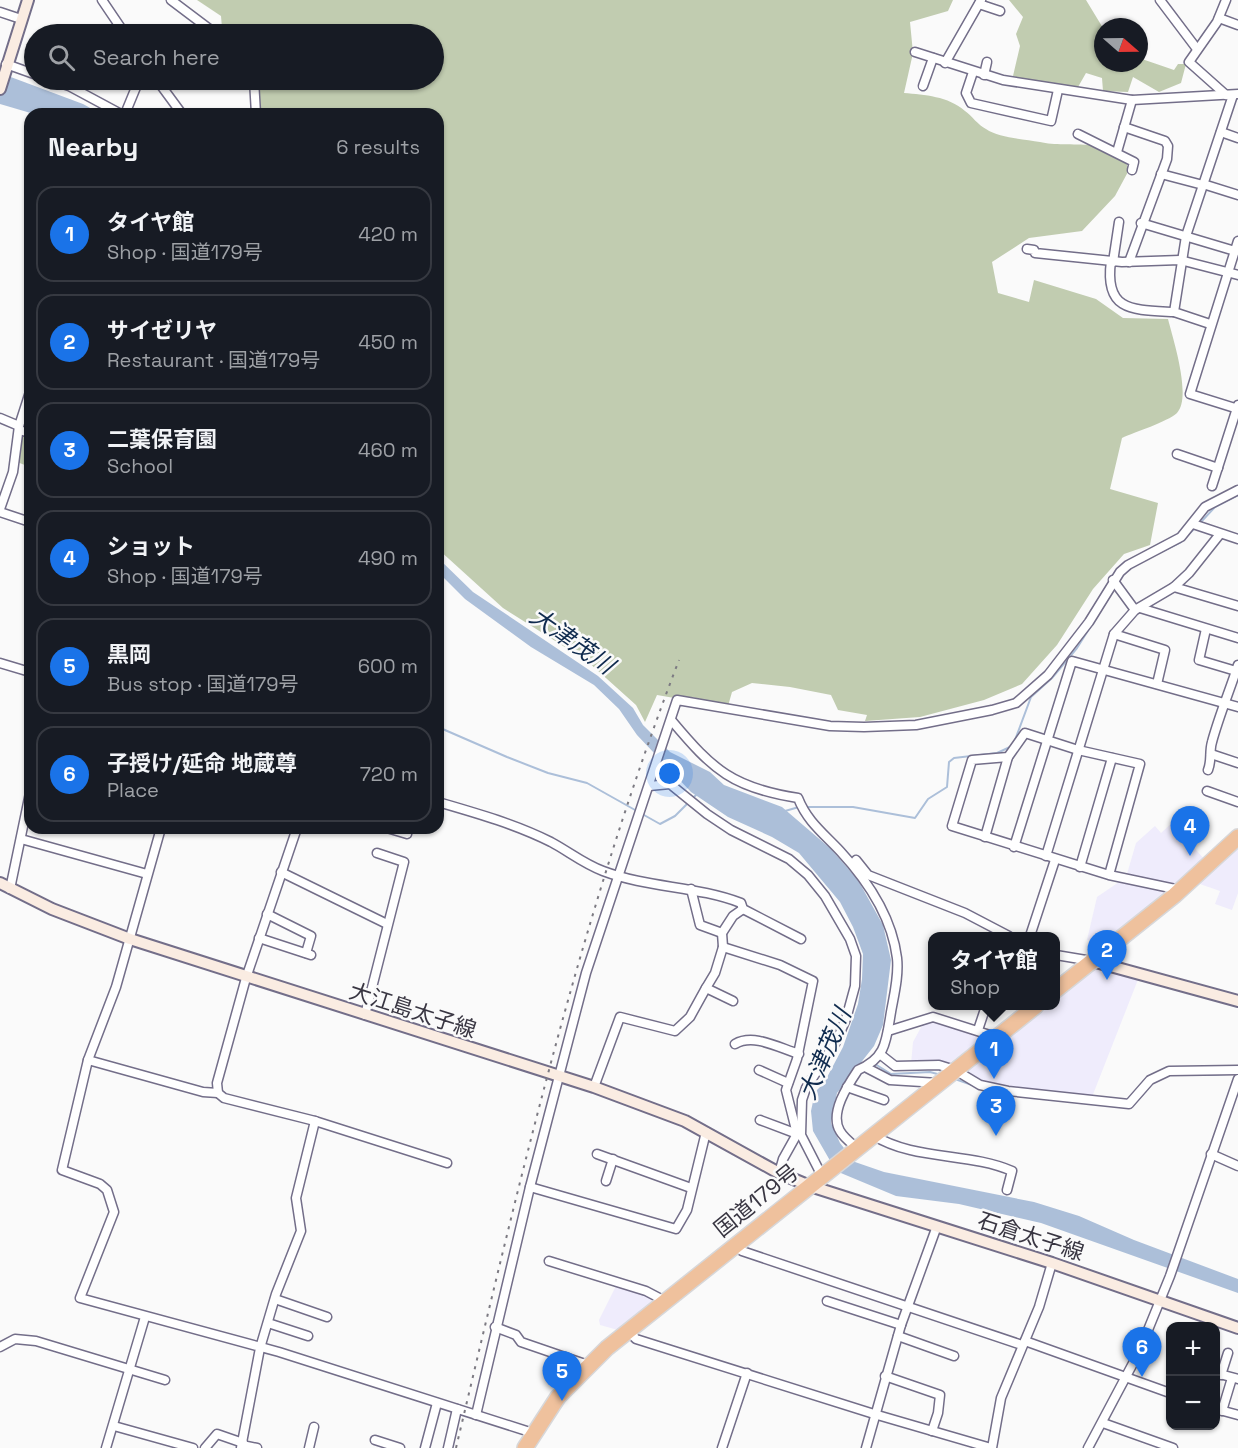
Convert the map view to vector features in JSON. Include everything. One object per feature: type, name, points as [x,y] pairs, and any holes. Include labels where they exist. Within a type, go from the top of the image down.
[{"type":"highway","points":[[1060,987],[1180,891],[1238,837]]},
{"type":"highway","name":"国道179号","points":[[525,1448],[558,1398],[588,1365],[1030,1010]]},
{"type":"main road","points":[[0,89],[28,0]]},
{"type":"main road","name":"大江島太子線","points":[[0,883],[52,909],[130,939],[246,978],[594,1087],[685,1121],[779,1173],[810,1186]]},
{"type":"main road","points":[[1092,961],[1238,1001]]},
{"type":"main road","name":"石倉太子線","points":[[810,1186],[1052,1263],[1238,1328]]},
{"type":"street","points":[[102,0],[118,24]]},
{"type":"street","points":[[171,0],[203,24]]},
{"type":"street","points":[[1160,0],[1197,49]]},
{"type":"street","points":[[1226,0],[1219,18],[1189,62],[1232,95]]},
{"type":"street","points":[[945,63],[980,2],[1000,11]]},
{"type":"street","points":[[0,12],[21,19]]},
{"type":"street","points":[[1219,18],[1238,26]]},
{"type":"street","points":[[915,52],[984,75],[1058,90],[1132,100],[1232,95]]},
{"type":"street","points":[[923,86],[933,58]]},
{"type":"street","points":[[984,75],[987,62]]},
{"type":"street","points":[[6,64],[24,70]]},
{"type":"street","points":[[973,72],[966,93],[971,103],[1051,121],[1058,90]]},
{"type":"street","points":[[77,90],[111,108]]},
{"type":"street","points":[[126,108],[134,90]]},
{"type":"street","points":[[164,90],[178,108]]},
{"type":"street","points":[[255,90],[256,108]]},
{"type":"street","points":[[1174,312],[1180,260],[1186,236],[1232,95]]},
{"type":"street","points":[[1117,152],[1132,100]]},
{"type":"street","points":[[1124,127],[1165,141],[1168,146],[1167,159],[1141,223],[1129,262]]},
{"type":"street","points":[[1221,132],[1238,138]]},
{"type":"street","points":[[1078,134],[1134,162],[1132,170]]},
{"type":"street","points":[[1161,174],[1238,195]]},
{"type":"street","points":[[1119,222],[1108,283],[1110,293],[1127,307],[1174,312],[1210,324]]},
{"type":"street","points":[[1141,223],[1235,251]]},
{"type":"street","points":[[1212,486],[1238,408],[1190,394],[1210,324],[1238,241]]},
{"type":"street","points":[[1027,249],[1034,250],[1035,253],[1112,262],[1180,260],[1238,275]]},
{"type":"street","points":[[24,412],[19,428],[13,472],[0,510],[24,520]]},
{"type":"street","points":[[0,418],[24,430]]},
{"type":"street","points":[[1177,454],[1218,468]]},
{"type":"street","points":[[476,1415],[495,1327],[586,973],[678,700],[830,726],[907,725],[962,718],[1016,703],[1048,675],[1066,654],[1128,565],[1180,537],[1196,526],[1205,507],[1238,490]]},
{"type":"street","points":[[1196,526],[1238,539]]},
{"type":"street","points":[[1046,856],[1114,634],[1137,609],[1174,587],[1216,542],[1220,534]]},
{"type":"street","points":[[1116,584],[1137,609],[1238,638]]},
{"type":"street","points":[[1174,587],[1238,606]]},
{"type":"street","points":[[1206,629],[1199,660],[1237,672],[1224,703],[1209,752],[1211,754],[1208,770]]},
{"type":"street","points":[[1114,634],[1165,650],[1157,684]]},
{"type":"street","points":[[1066,654],[1072,662],[1104,668],[1238,707]]},
{"type":"street","points":[[1014,847],[1072,662]]},
{"type":"street","points":[[0,663],[24,670]]},
{"type":"street","points":[[672,721],[709,761],[737,783],[756,790],[798,798],[804,814],[825,829],[868,874],[965,913],[1001,932]]},
{"type":"street","points":[[985,837],[1008,757],[1025,733],[1078,750],[1140,764],[1109,875]]},
{"type":"street","points":[[1211,754],[1238,763]]},
{"type":"street","points":[[1008,757],[972,760],[952,826],[1055,860],[1180,891]]},
{"type":"street","points":[[1080,867],[1112,758]]},
{"type":"street","points":[[649,786],[670,784],[731,830],[789,859],[808,875],[825,896],[856,956],[855,986],[836,1042],[806,1088],[801,1109],[799,1135],[787,1151],[779,1173]]},
{"type":"street","points":[[1207,791],[1238,802]]},
{"type":"street","points":[[444,804],[550,841],[601,871],[646,884],[691,889],[741,903],[743,909],[801,939]]},
{"type":"street","points":[[811,820],[813,825],[854,866],[867,885],[892,934],[897,959],[897,977],[888,1031],[881,1055],[867,1068],[858,1070],[839,1106],[838,1126],[855,1149]]},
{"type":"street","points":[[10,889],[24,827]]},
{"type":"street","points":[[159,834],[116,987],[88,1060],[62,1170],[100,1184],[107,1190],[114,1212],[80,1298],[382,1383],[533,1433]]},
{"type":"street","points":[[218,1093],[217,1083],[246,978],[295,834]]},
{"type":"street","points":[[21,839],[147,874]]},
{"type":"street","points":[[365,1015],[404,862],[376,853]]},
{"type":"street","points":[[1031,932],[1055,860]]},
{"type":"street","points":[[281,872],[387,924]]},
{"type":"street","points":[[691,889],[700,925],[722,933]]},
{"type":"street","points":[[594,1087],[620,1017],[675,1031],[690,1017],[715,973],[723,947],[722,933],[733,916],[743,909]]},
{"type":"street","points":[[259,938],[309,954],[311,936],[267,914]]},
{"type":"street","points":[[723,947],[780,965],[813,981],[799,1054],[788,1083],[786,1099],[799,1135],[824,1174]]},
{"type":"street","points":[[1060,956],[1092,961]]},
{"type":"street","points":[[706,988],[733,1001]]},
{"type":"street","points":[[978,1030],[984,1010]]},
{"type":"street","points":[[888,1031],[933,1017],[996,1037]]},
{"type":"street","points":[[735,1044],[742,1040],[756,1039],[799,1054]]},
{"type":"street","points":[[881,1055],[895,1066],[939,1065],[955,1070],[980,1085],[1008,1091],[1128,1104],[1159,1073],[1236,1069]]},
{"type":"street","points":[[88,1060],[203,1092],[218,1093],[224,1098],[315,1121],[447,1162]]},
{"type":"street","points":[[867,1068],[890,1080],[940,1083]]},
{"type":"street","points":[[759,1070],[788,1083]]},
{"type":"street","points":[[1088,1448],[1126,1378],[1160,1301],[1211,1154],[1226,1120],[1238,1079]]},
{"type":"street","points":[[848,1087],[884,1100]]},
{"type":"street","points":[[760,1120],[799,1135]]},
{"type":"street","points":[[242,1445],[260,1348],[275,1299],[301,1231],[296,1198],[315,1121]]},
{"type":"street","points":[[530,1187],[676,1229],[687,1210],[706,1132]]},
{"type":"street","points":[[872,1135],[908,1149],[992,1162],[1012,1171],[1007,1190]]},
{"type":"street","points":[[597,1154],[692,1188]]},
{"type":"street","points":[[1211,1154],[1238,1166]]},
{"type":"street","points":[[606,1181],[613,1159]]},
{"type":"street","points":[[866,1448],[901,1326],[938,1226]]},
{"type":"street","points":[[735,1245],[742,1251],[1166,1392]]},
{"type":"street","points":[[549,1261],[646,1292],[665,1301]]},
{"type":"street","points":[[628,1331],[636,1339],[874,1414],[991,1448],[1001,1398],[1039,1307],[1052,1263]]},
{"type":"street","points":[[275,1299],[327,1317]]},
{"type":"street","points":[[827,1301],[901,1326]]},
{"type":"street","points":[[105,1448],[114,1426],[114,1413],[130,1370],[145,1317]]},
{"type":"street","points":[[268,1323],[309,1336]]},
{"type":"street","points":[[495,1327],[516,1335],[522,1342],[588,1365]]},
{"type":"street","points":[[898,1336],[954,1356]]},
{"type":"street","points":[[0,1347],[15,1339],[26,1339],[165,1380]]},
{"type":"street","points":[[1220,1370],[1228,1353]]},
{"type":"street","points":[[722,1448],[747,1373]]},
{"type":"street","points":[[1220,1375],[1235,1379],[1220,1406]]},
{"type":"street","points":[[885,1376],[940,1395],[938,1413],[932,1431]]},
{"type":"street","points":[[424,1448],[437,1403]]},
{"type":"street","points":[[448,1448],[457,1409]]},
{"type":"street","points":[[1220,1410],[1238,1415]]},
{"type":"street","points":[[1103,1423],[1173,1448]]},
{"type":"street","points":[[114,1426],[193,1448]]},
{"type":"street","points":[[309,1448],[314,1427]]},
{"type":"street","points":[[205,1448],[217,1434],[242,1445],[256,1448]]},
{"type":"street","points":[[375,1440],[400,1448]]},
{"type":"shaded area","points":[[1172,823],[1205,860],[1175,886],[1127,874],[1136,843],[1155,826],[1161,833]]},
{"type":"shaded area","points":[[1238,846],[1238,893],[1232,910],[1215,904],[1220,891],[1197,883]]},
{"type":"shaded area","points":[[1119,882],[1166,892],[1101,943],[1087,940],[1097,897]]},
{"type":"shaded area","points":[[1096,967],[1139,977],[1092,1097],[990,1086],[964,1073],[1044,1010],[1060,1010],[1060,997]]},
{"type":"shaded area","points":[[932,1019],[984,1037],[943,1068],[911,1064],[913,1042],[924,1022]]},
{"type":"shaded area","points":[[617,1284],[647,1295],[653,1302],[618,1330],[600,1325],[599,1320]]},
{"type":"green space","points":[[197,0],[953,0],[948,11],[910,22],[913,53],[904,93],[936,97],[951,102],[991,132],[1012,138],[1051,144],[1104,147],[1115,151],[1129,170],[1115,196],[1082,231],[1029,238],[992,262],[998,293],[1029,302],[1034,280],[1096,299],[1123,318],[1168,319],[1180,367],[1183,394],[1181,405],[1177,413],[1172,416],[1122,438],[1110,489],[1158,503],[1150,545],[1124,554],[1093,589],[1057,645],[1022,684],[984,700],[920,717],[865,721],[867,715],[838,710],[831,695],[752,683],[732,692],[728,706],[692,697],[686,700],[657,695],[645,722],[636,705],[587,661],[503,608],[444,554],[444,108],[260,108],[259,90],[444,90],[444,24],[222,24],[221,16]]},
{"type":"green space","points":[[1009,0],[1086,0],[1097,18],[1094,18],[1094,72],[1148,72],[1148,61],[1174,70],[1178,64],[1186,64],[1181,83],[1159,92],[1133,77],[1128,92],[1103,91],[1102,78],[1086,73],[1078,87],[1038,83],[1013,76],[1020,46],[1016,34],[1023,17]]},
{"type":"green space","points":[[23,434],[24,465],[17,462]]},
{"type":"water","points":[[0,73],[24,82],[24,90],[46,90],[90,108],[24,108],[24,111],[0,104]]},
{"type":"water","points":[[444,564],[473,592],[598,676],[633,708],[643,725],[670,752],[710,772],[724,785],[782,807],[831,849],[858,880],[883,925],[891,960],[883,1025],[874,1046],[837,1093],[831,1123],[840,1143],[855,1162],[884,1172],[1034,1202],[1079,1216],[1134,1240],[1238,1279],[1238,1293],[1041,1223],[959,1204],[896,1196],[836,1171],[813,1131],[811,1111],[815,1092],[824,1083],[843,1047],[858,1004],[862,979],[863,954],[840,902],[799,853],[772,837],[728,817],[691,792],[637,735],[619,709],[594,685],[531,647],[465,599],[444,578]]},
{"type":"waterway","points":[[1200,523],[1215,507],[1238,495]]},
{"type":"waterway","points":[[1187,536],[1196,527]]},
{"type":"waterway","points":[[1159,553],[1181,542]]},
{"type":"waterway","points":[[1015,740],[1031,697],[1052,678],[1077,648],[1108,599]]},
{"type":"waterway","points":[[444,730],[548,773],[587,783],[660,824],[675,816],[696,795]]},
{"type":"waterway","points":[[805,807],[853,807],[915,818],[928,799],[947,787],[949,762],[954,758],[997,753],[1010,747]]},
{"type":"waterway","points":[[785,811],[799,807]]},
{"type":"waterway","points":[[875,1064],[891,1074],[930,1072],[941,1075]]},
{"type":"waterway","points":[[1208,1075],[1227,1074]]},
{"type":"waterway","points":[[955,1079],[972,1085]]},
{"type":"waterway","points":[[1134,1104],[1146,1091]]},
{"type":"railway","points":[[456,1448],[528,1149],[582,951],[644,756],[679,660]]},
{"type":"place","name":"ショット","points":[[1190,856]]},
{"type":"place","name":"サイゼリヤ","points":[[1107,980]]},
{"type":"place","name":"タイヤ館","points":[[994,1079]]},
{"type":"place","name":"二葉保育園","points":[[996,1136]]},
{"type":"place","name":"子授け/延命 地蔵尊","points":[[1142,1377]]},
{"type":"place","name":"黒岡","points":[[562,1401]]},
{"type":"water label","name":"大津茂川","points":[[572,641]]},
{"type":"water label","name":"大津茂川","points":[[825,1054]]}]
